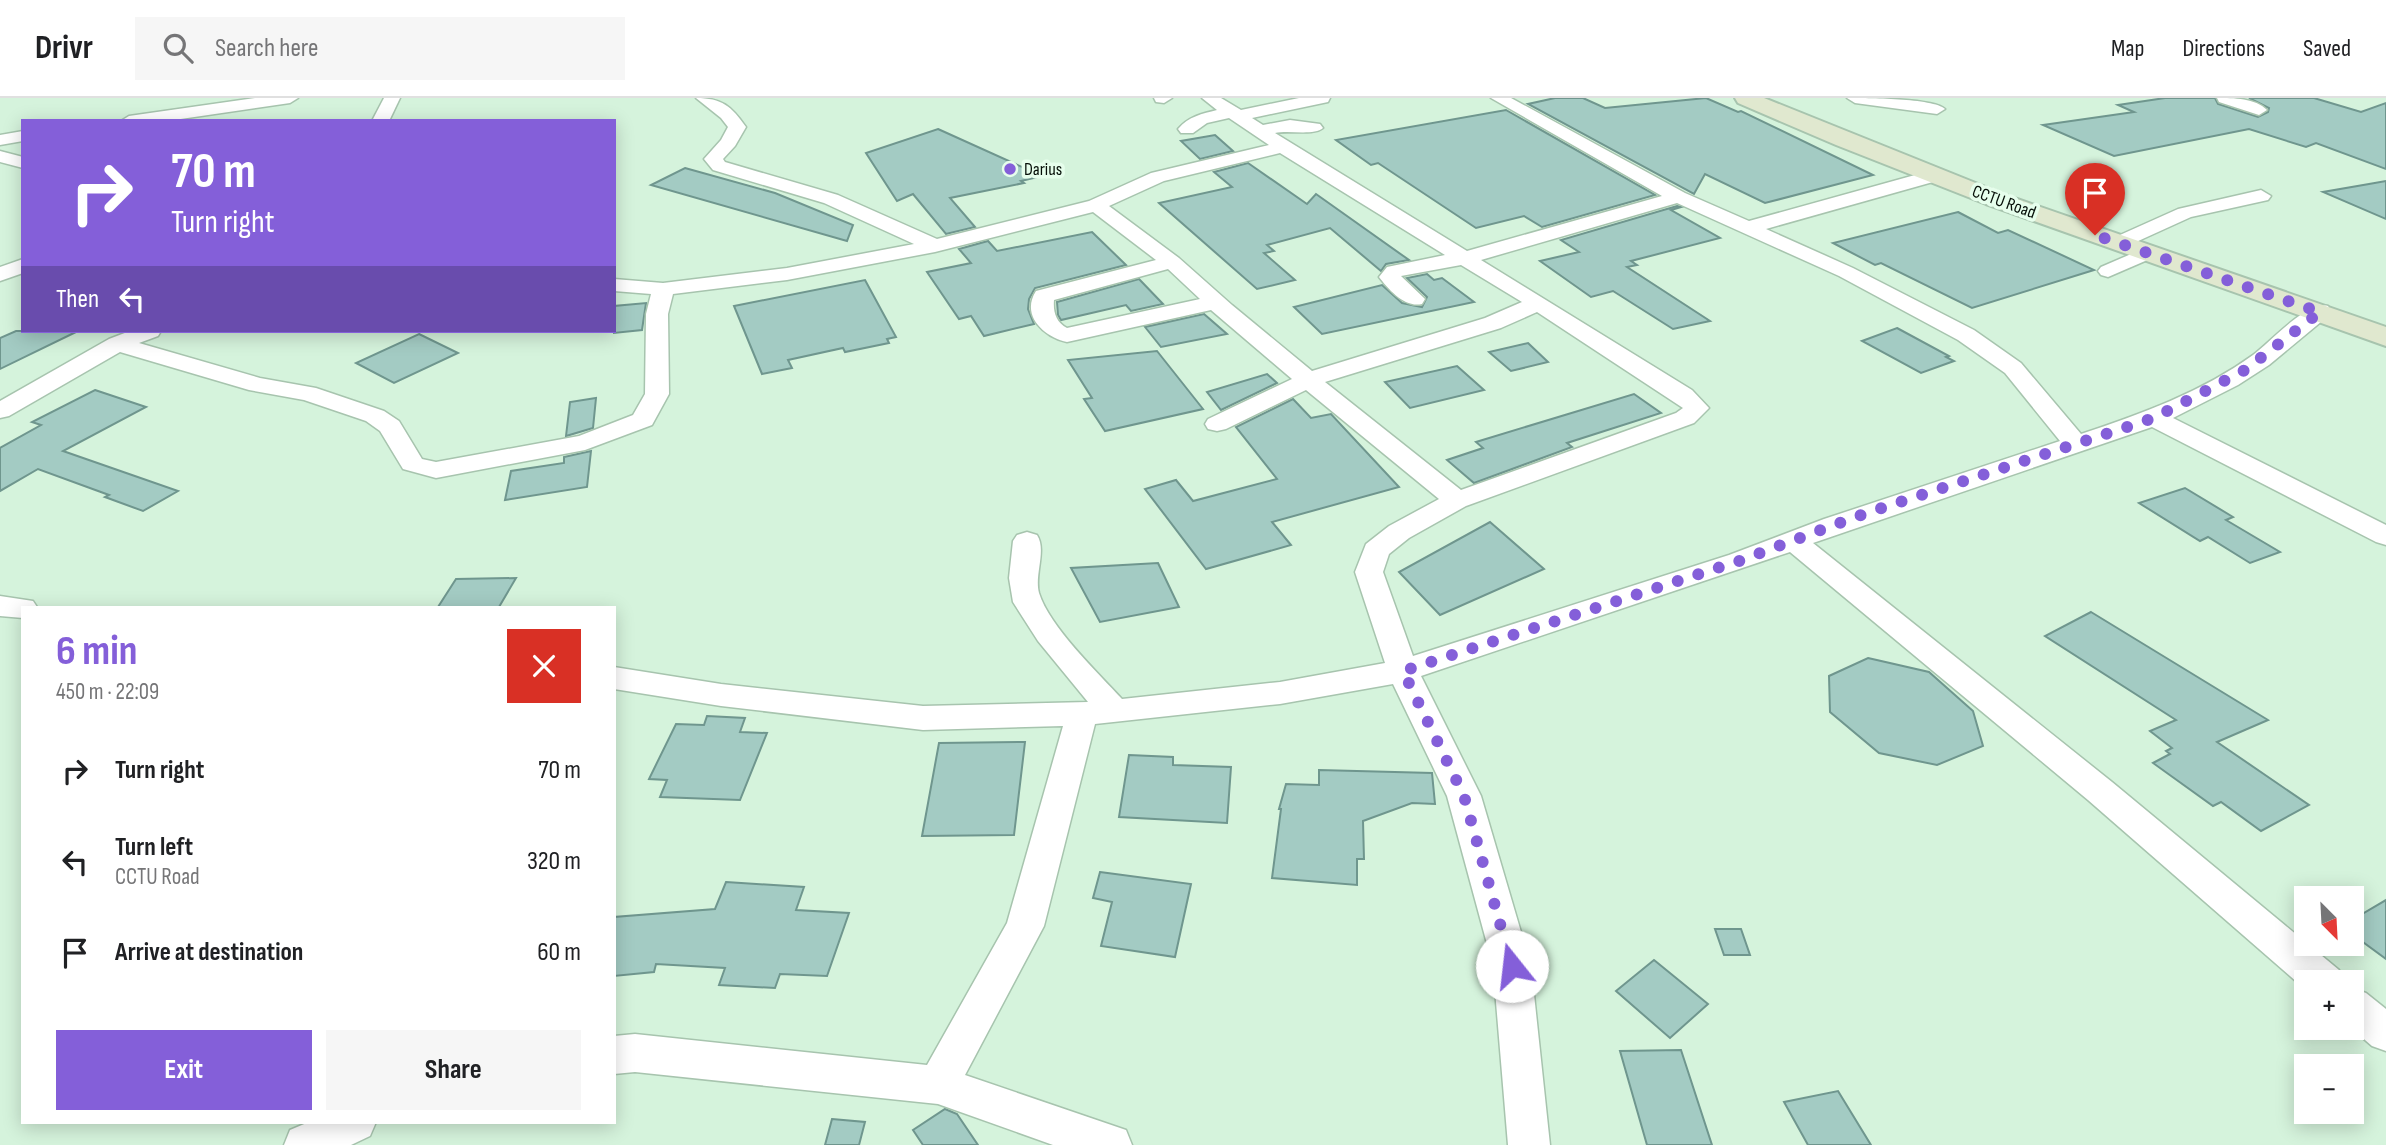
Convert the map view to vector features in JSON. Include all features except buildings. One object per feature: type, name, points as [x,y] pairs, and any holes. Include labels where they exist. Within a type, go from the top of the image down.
[{"type":"street","points":[[143,119],[289,98]]},
{"type":"street","points":[[381,119],[392,98]]},
{"type":"street","points":[[704,98],[727,114],[737,127],[729,142],[713,159],[719,166],[831,199],[935,246]]},
{"type":"street","points":[[1210,98],[1283,147],[1425,232],[1684,395],[1697,408],[1685,418],[1457,500],[1399,532],[1376,550],[1369,572],[1403,671],[1464,796],[1512,966],[1530,1145]]},
{"type":"street","points":[[1187,129],[1202,119],[1322,98]]},
{"type":"street","points":[[1499,98],[1678,198],[1846,272],[1966,335],[2013,368],[2077,444]]},
{"type":"street","name":"CCTU Road","points":[[1746,98],[1849,145],[2145,254],[2320,312],[2386,337]]},
{"type":"street","points":[[1855,98],[1937,109]]},
{"type":"street","points":[[2225,98],[2259,110]]},
{"type":"street","points":[[1261,131],[1290,125],[1314,128]]},
{"type":"street","points":[[0,139],[21,136]]},
{"type":"street","points":[[616,285],[663,289],[787,274],[935,246],[1096,205],[1158,177],[1283,147]]},
{"type":"street","points":[[0,156],[21,162]]},
{"type":"street","points":[[1747,228],[1933,176]]},
{"type":"street","points":[[2118,243],[2185,213],[2261,196]]},
{"type":"street","points":[[1414,299],[1390,277],[1394,271],[1464,258],[1678,198]]},
{"type":"street","points":[[1096,205],[1172,262],[1308,380],[1457,500]]},
{"type":"street","points":[[1395,242],[1450,223]]},
{"type":"street","points":[[2108,271],[2145,254]]},
{"type":"street","points":[[1172,262],[1044,296],[1042,302],[1050,329],[1056,334],[1067,335],[1216,302]]},
{"type":"street","points":[[0,275],[21,266]]},
{"type":"street","points":[[1814,283],[1846,272]]},
{"type":"street","points":[[117,344],[257,385],[321,397],[375,416],[390,426],[412,464],[436,470],[585,442],[643,420],[657,394],[656,323],[663,289]]},
{"type":"street","points":[[1217,424],[1308,380],[1493,323],[1538,303]]},
{"type":"street","points":[[616,678],[721,695],[923,718],[1098,712],[1280,693],[1403,671],[2154,418],[2230,380],[2261,360],[2320,312]]},
{"type":"street","points":[[0,411],[117,344],[145,333]]},
{"type":"street","points":[[2154,418],[2386,536]]},
{"type":"street","points":[[938,1085],[1025,926],[1098,712],[1074,666],[1045,628],[1024,592],[1027,541]]},
{"type":"street","points":[[1794,541],[2100,790],[2311,970]]},
{"type":"street","points":[[0,606],[21,608]]},
{"type":"street","points":[[2364,1015],[2386,1033]]},
{"type":"street","points":[[616,1055],[635,1053],[938,1085],[1111,1145]]},
{"type":"street","points":[[305,1145],[351,1124]]},
{"type":"place","name":"Darius","points":[[1010,169]]},
{"type":"route","points":[[1512,966],[1464,796],[1403,671],[1739,561],[1858,516],[2019,465],[2154,418],[2230,380],[2261,360],[2320,312],[2095,235]]}]
